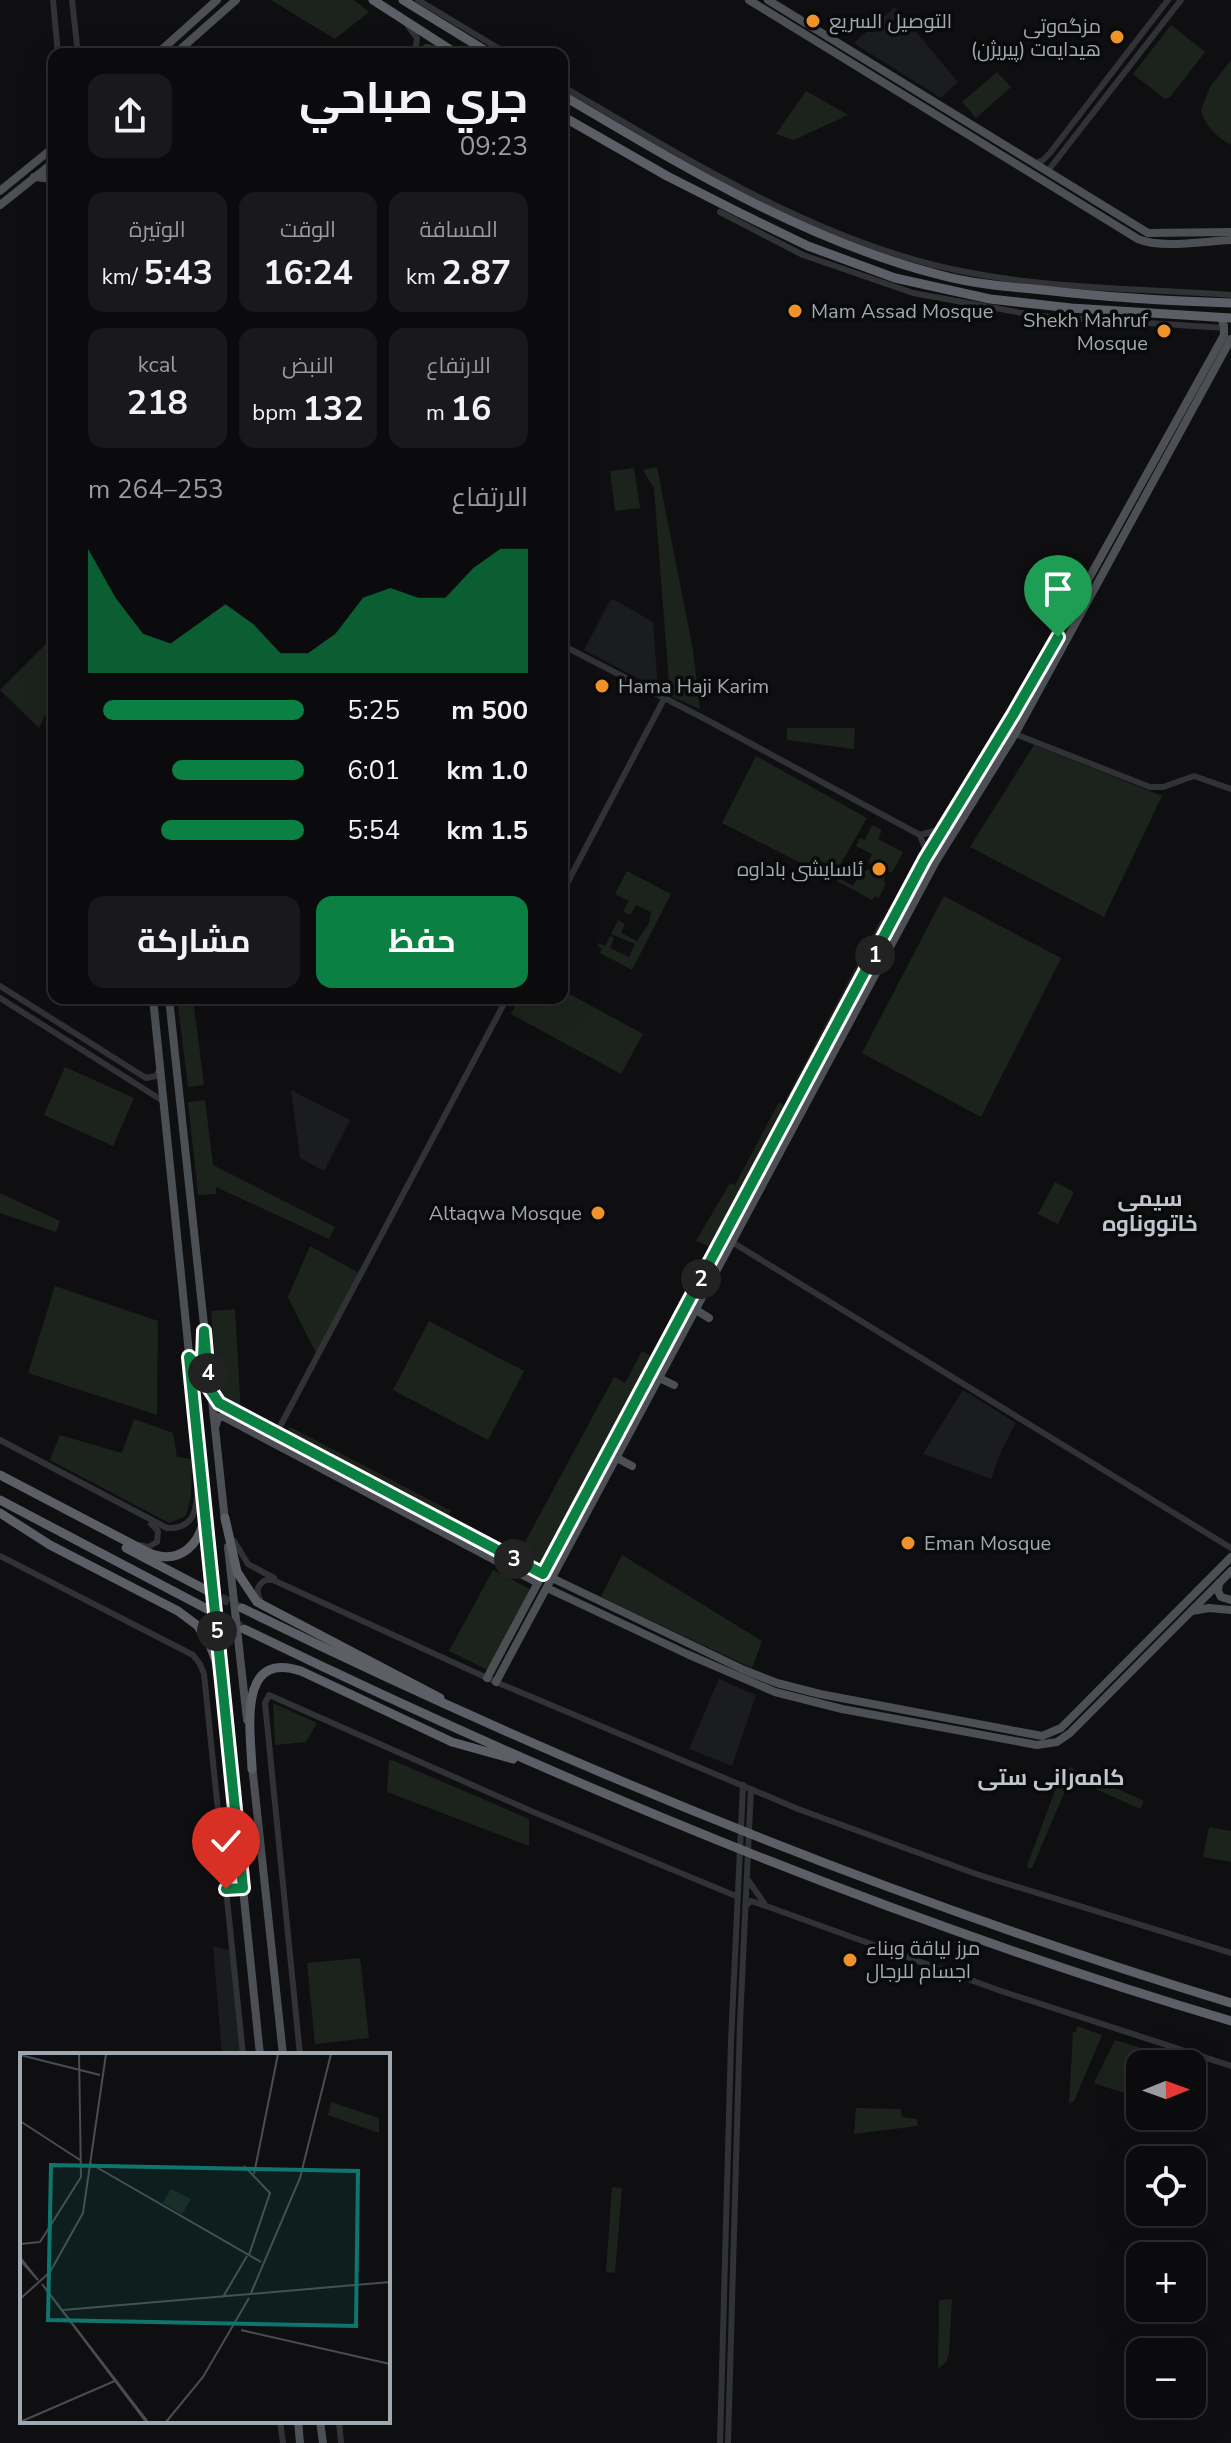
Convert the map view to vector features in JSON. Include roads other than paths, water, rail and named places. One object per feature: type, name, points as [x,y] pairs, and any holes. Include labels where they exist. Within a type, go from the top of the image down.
[{"type":"highway","points":[[373,0],[447,48]]},
{"type":"highway","points":[[403,0],[483,48]]},
{"type":"highway","points":[[568,98],[600,112],[675,160],[748,201],[845,246],[901,260],[943,276],[1066,288],[1155,301],[1231,303]]},
{"type":"highway","points":[[568,119],[736,216],[806,251],[856,266],[894,282],[940,289],[1007,306],[1225,321]]},
{"type":"highway","points":[[667,176],[675,160]]},
{"type":"highway","points":[[748,201],[765,199]]},
{"type":"highway","points":[[1058,316],[1071,308]]},
{"type":"highway","points":[[0,1478],[157,1556],[174,1557],[195,1544],[202,1533],[205,1512]]},
{"type":"highway","points":[[0,1478],[208,1591]]},
{"type":"highway","points":[[0,1500],[209,1610]]},
{"type":"highway","points":[[0,1513],[50,1545],[178,1611],[195,1623],[206,1637],[216,1661],[230,1755]]},
{"type":"highway","points":[[225,1518],[237,1572],[249,1594],[263,1606],[467,1713],[572,1762]]},
{"type":"highway","points":[[242,1608],[572,1762],[703,1816],[876,1884],[1093,1960],[1231,2003]]},
{"type":"highway","points":[[244,1629],[529,1762],[761,1858],[1032,1957],[1231,2021]]},
{"type":"highway","points":[[252,1769],[252,1688],[265,1673],[285,1667],[301,1671],[452,1742],[529,1762]]},
{"type":"main road","points":[[164,48],[217,0]]},
{"type":"main road","points":[[182,48],[236,0]]},
{"type":"main road","points":[[749,0],[788,18],[1148,233],[1231,240]]},
{"type":"main road","points":[[768,0],[788,18],[1138,239],[1146,243],[1231,232]]},
{"type":"main road","points":[[0,191],[48,152]]},
{"type":"main road","points":[[0,205],[48,166]]},
{"type":"main road","points":[[34,177],[48,178]]},
{"type":"main road","points":[[492,1680],[922,876],[1015,734],[1224,335],[1225,321]]},
{"type":"main road","points":[[922,876],[925,859],[947,820],[1106,558],[1231,339]]},
{"type":"main road","points":[[961,797],[970,804]]},
{"type":"main road","points":[[154,1004],[260,2053]]},
{"type":"main road","points":[[170,1004],[283,2053]]},
{"type":"main road","points":[[545,1581],[617,1458],[638,1407],[659,1378],[696,1310],[762,1176]]},
{"type":"main road","points":[[696,1310],[709,1318]]},
{"type":"main road","points":[[189,1357],[196,1364],[203,1360],[204,1331]]},
{"type":"main road","points":[[659,1378],[674,1385]]},
{"type":"main road","points":[[209,1388],[215,1400],[223,1406],[377,1493]]},
{"type":"main road","points":[[220,1416],[219,1410],[223,1406]]},
{"type":"main road","points":[[215,1434],[216,1419],[220,1416]]},
{"type":"main road","points":[[220,1416],[377,1493],[545,1581],[777,1683],[818,1694],[1042,1736],[1061,1728],[1188,1614],[1231,1571]]},
{"type":"main road","points":[[617,1458],[632,1466]]},
{"type":"main road","points":[[1165,1632],[1231,1557]]},
{"type":"main road","points":[[1219,1583],[1221,1597],[1231,1600]]},
{"type":"main road","points":[[1188,1614],[1204,1608],[1231,1610]]},
{"type":"main road","points":[[226,1889],[243,1888]]},
{"type":"main road","points":[[298,2423],[300,2443]]},
{"type":"main road","points":[[320,2423],[323,2443]]},
{"type":"street","points":[[53,0],[57,48]]},
{"type":"street","points":[[72,0],[77,48]]},
{"type":"street","points":[[418,0],[466,35],[495,48]]},
{"type":"street","points":[[1033,164],[1041,162],[1050,153],[1168,0]]},
{"type":"street","points":[[1047,172],[1181,0]]},
{"type":"street","points":[[400,17],[417,38],[417,48]]},
{"type":"street","points":[[1113,72],[1120,79]]},
{"type":"street","points":[[568,90],[600,112],[765,199],[901,260]]},
{"type":"street","points":[[1050,153],[1051,159],[1057,159]]},
{"type":"street","points":[[720,212],[736,216]]},
{"type":"street","points":[[1066,288],[1231,295]]},
{"type":"street","points":[[1007,306],[1058,316],[1225,321]]},
{"type":"street","points":[[568,648],[920,835],[926,851],[925,859]]},
{"type":"street","points":[[568,882],[664,699]]},
{"type":"street","points":[[1015,734],[1150,787],[1163,787],[1194,776],[1231,789]]},
{"type":"street","points":[[920,835],[938,830],[947,820]]},
{"type":"street","points":[[0,986],[146,1078],[156,1076],[160,1069]]},
{"type":"street","points":[[9,1003],[13,995]]},
{"type":"street","points":[[0,998],[163,1101]]},
{"type":"street","points":[[276,1434],[504,1004]]},
{"type":"street","points":[[732,1242],[1231,1548]]},
{"type":"street","points":[[0,1440],[167,1528],[186,1525],[195,1513],[200,1459]]},
{"type":"street","points":[[222,1494],[234,1541],[244,1560],[298,1591]]},
{"type":"street","points":[[110,1533],[143,1546],[154,1545],[158,1538],[156,1528],[131,1511]]},
{"type":"street","points":[[0,1556],[193,1655],[200,1664],[204,1674],[243,2053]]},
{"type":"street","points":[[306,1628],[261,1600],[257,1592],[260,1583],[269,1579],[298,1591],[492,1680],[798,1809],[979,1875],[1231,1953]]},
{"type":"street","points":[[300,2053],[265,1703],[269,1695],[531,1811],[736,1896]]},
{"type":"street","points":[[720,2443],[736,1896],[743,1863],[743,1785]]},
{"type":"street","points":[[744,1823],[751,1789]]},
{"type":"street","points":[[743,1863],[751,1889],[766,1906]]},
{"type":"street","points":[[728,2443],[746,1875]]},
{"type":"street","points":[[715,1886],[738,1881]]},
{"type":"street","points":[[744,1909],[751,1901],[1001,1991],[1231,2066]]},
{"type":"street","points":[[731,2041],[739,2041]]},
{"type":"street","points":[[722,2336],[731,2336]]},
{"type":"street","points":[[280,2423],[283,2443]]},
{"type":"street","points":[[339,2423],[341,2443]]},
{"type":"tunnel","points":[[209,1592],[239,1607]]},
{"type":"tunnel","points":[[209,1610],[242,1627]]},
{"type":"place","name":"التوصيل السريع","points":[[813,21]]},
{"type":"place","name":"مزگه‌وتی هیدایه‌ت (پیریژن)","points":[[1117,37]]},
{"type":"place","name":"Mam Assad Mosque","points":[[795,311]]},
{"type":"place","name":"Shekh Mahruf Mosque","points":[[1164,331]]},
{"type":"place","name":"Hama Haji Karim","points":[[602,686]]},
{"type":"place","name":"ئاسايشى باداوه","points":[[879,869]]},
{"type":"place","name":"Altaqwa Mosque","points":[[598,1213]]},
{"type":"place","name":"Eman Mosque","points":[[908,1543]]},
{"type":"place","name":"مرز لياقة وبناء اجسام للرجال","points":[[850,1960]]},
{"type":"district","name":"سیمی خاتووناوه","points":[[1150,1210]]},
{"type":"district","name":"كامه‌رانی ستی","points":[[1051,1777]]}]
